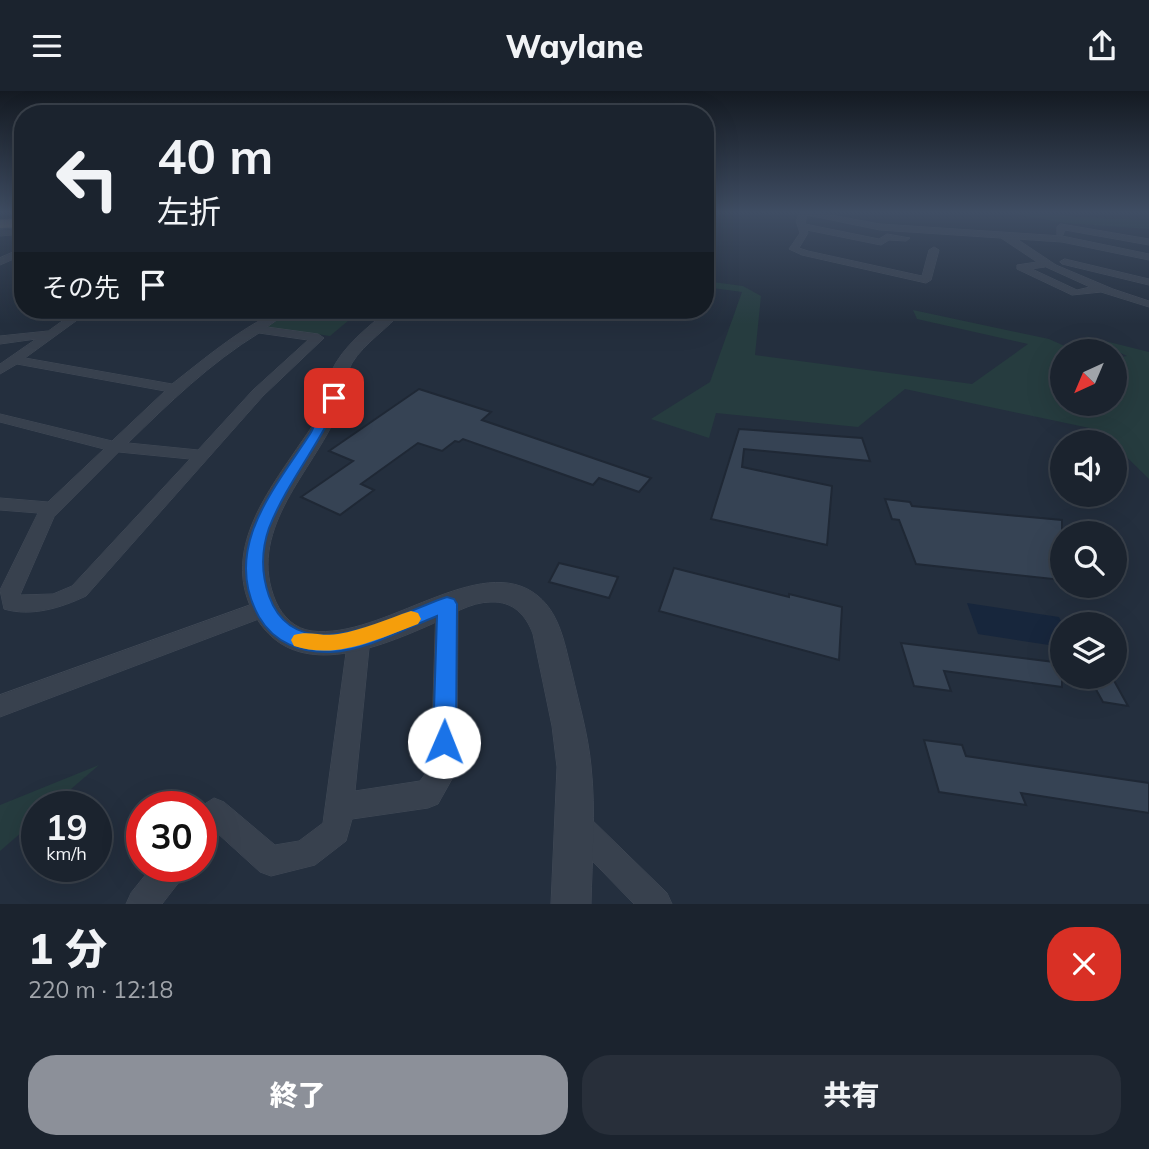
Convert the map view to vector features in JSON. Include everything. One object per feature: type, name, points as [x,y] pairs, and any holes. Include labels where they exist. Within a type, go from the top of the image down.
[{"type":"street","points":[[794,249],[926,280],[934,250]]},
{"type":"street","points":[[1026,249],[1048,264],[1149,304]]},
{"type":"street","points":[[1110,249],[1149,257]]},
{"type":"street","points":[[1031,254],[1149,282]]},
{"type":"street","points":[[1048,264],[1020,267],[1076,293],[1106,288]]},
{"type":"street","points":[[0,370],[72,319]]},
{"type":"street","points":[[259,329],[318,338],[258,393],[79,591],[55,602],[11,603],[9,593],[46,514],[175,389],[225,350],[273,319]]},
{"type":"street","points":[[387,319],[343,365],[330,410],[261,528],[254,554],[255,580],[264,608],[274,626],[307,643],[333,643],[359,638],[491,590],[511,594],[529,603],[543,620],[550,641],[569,731],[575,778],[571,904]]},
{"type":"street","points":[[0,340],[52,333]]},
{"type":"street","points":[[15,360],[175,389]]},
{"type":"street","points":[[0,418],[116,447],[203,455]]},
{"type":"street","points":[[0,504],[53,507]]},
{"type":"street","points":[[338,807],[428,795],[444,770],[447,604]]},
{"type":"street","points":[[0,706],[264,608]]},
{"type":"street","points":[[217,815],[271,860],[305,855],[336,831],[359,638]]},
{"type":"street","points":[[575,823],[656,904]]},
{"type":"street","points":[[142,904],[159,882]]},
{"type":"green space","points":[[714,282],[743,286],[761,296],[755,355],[972,384],[1028,344],[917,319],[913,310],[1049,339],[1050,417],[1127,417],[1127,346],[1149,352],[1149,479],[1127,457],[1127,430],[1099,430],[905,389],[858,427],[716,413],[709,438],[651,419],[710,382],[742,292],[714,288]]},
{"type":"green space","points":[[279,319],[349,320],[330,336],[267,327]]},
{"type":"green space","points":[[99,765],[69,791],[35,791]]},
{"type":"green space","points":[[21,797],[21,833],[0,851],[0,805]]},
{"type":"water","points":[[967,603],[1050,616],[1050,645],[978,634]]},
{"type":"building","points":[[419,389],[491,412],[482,420],[651,478],[639,492],[599,478],[593,485],[463,439],[455,441],[442,451],[418,443],[361,484],[374,490],[340,515],[301,497],[353,461],[329,451]]},
{"type":"building","points":[[739,429],[862,438],[870,461],[744,449],[742,467],[832,486],[827,545],[711,519]]},
{"type":"building","points":[[885,499],[910,502],[912,506],[1062,521],[1050,521],[1050,579],[916,564],[899,520],[892,519]]},
{"type":"building","points":[[559,563],[618,577],[609,598],[549,582]]},
{"type":"building","points":[[674,568],[789,597],[789,594],[842,607],[839,660],[659,611]]},
{"type":"building","points":[[901,643],[1050,662],[1050,685],[944,671],[951,691],[914,686]]},
{"type":"building","points":[[1096,689],[1119,689],[1128,706],[1103,702]]},
{"type":"building","points":[[924,740],[962,745],[966,756],[1149,783],[1149,813],[1021,793],[1026,805],[939,792]]},
{"type":"slow traffic","points":[[301,640],[307,643],[333,643],[359,638],[411,619]]},
{"type":"route","points":[[334,398],[319,430],[289,475],[261,528],[254,554],[255,580],[264,608],[274,626],[307,643],[333,643],[359,638],[447,604],[444,742]]}]
